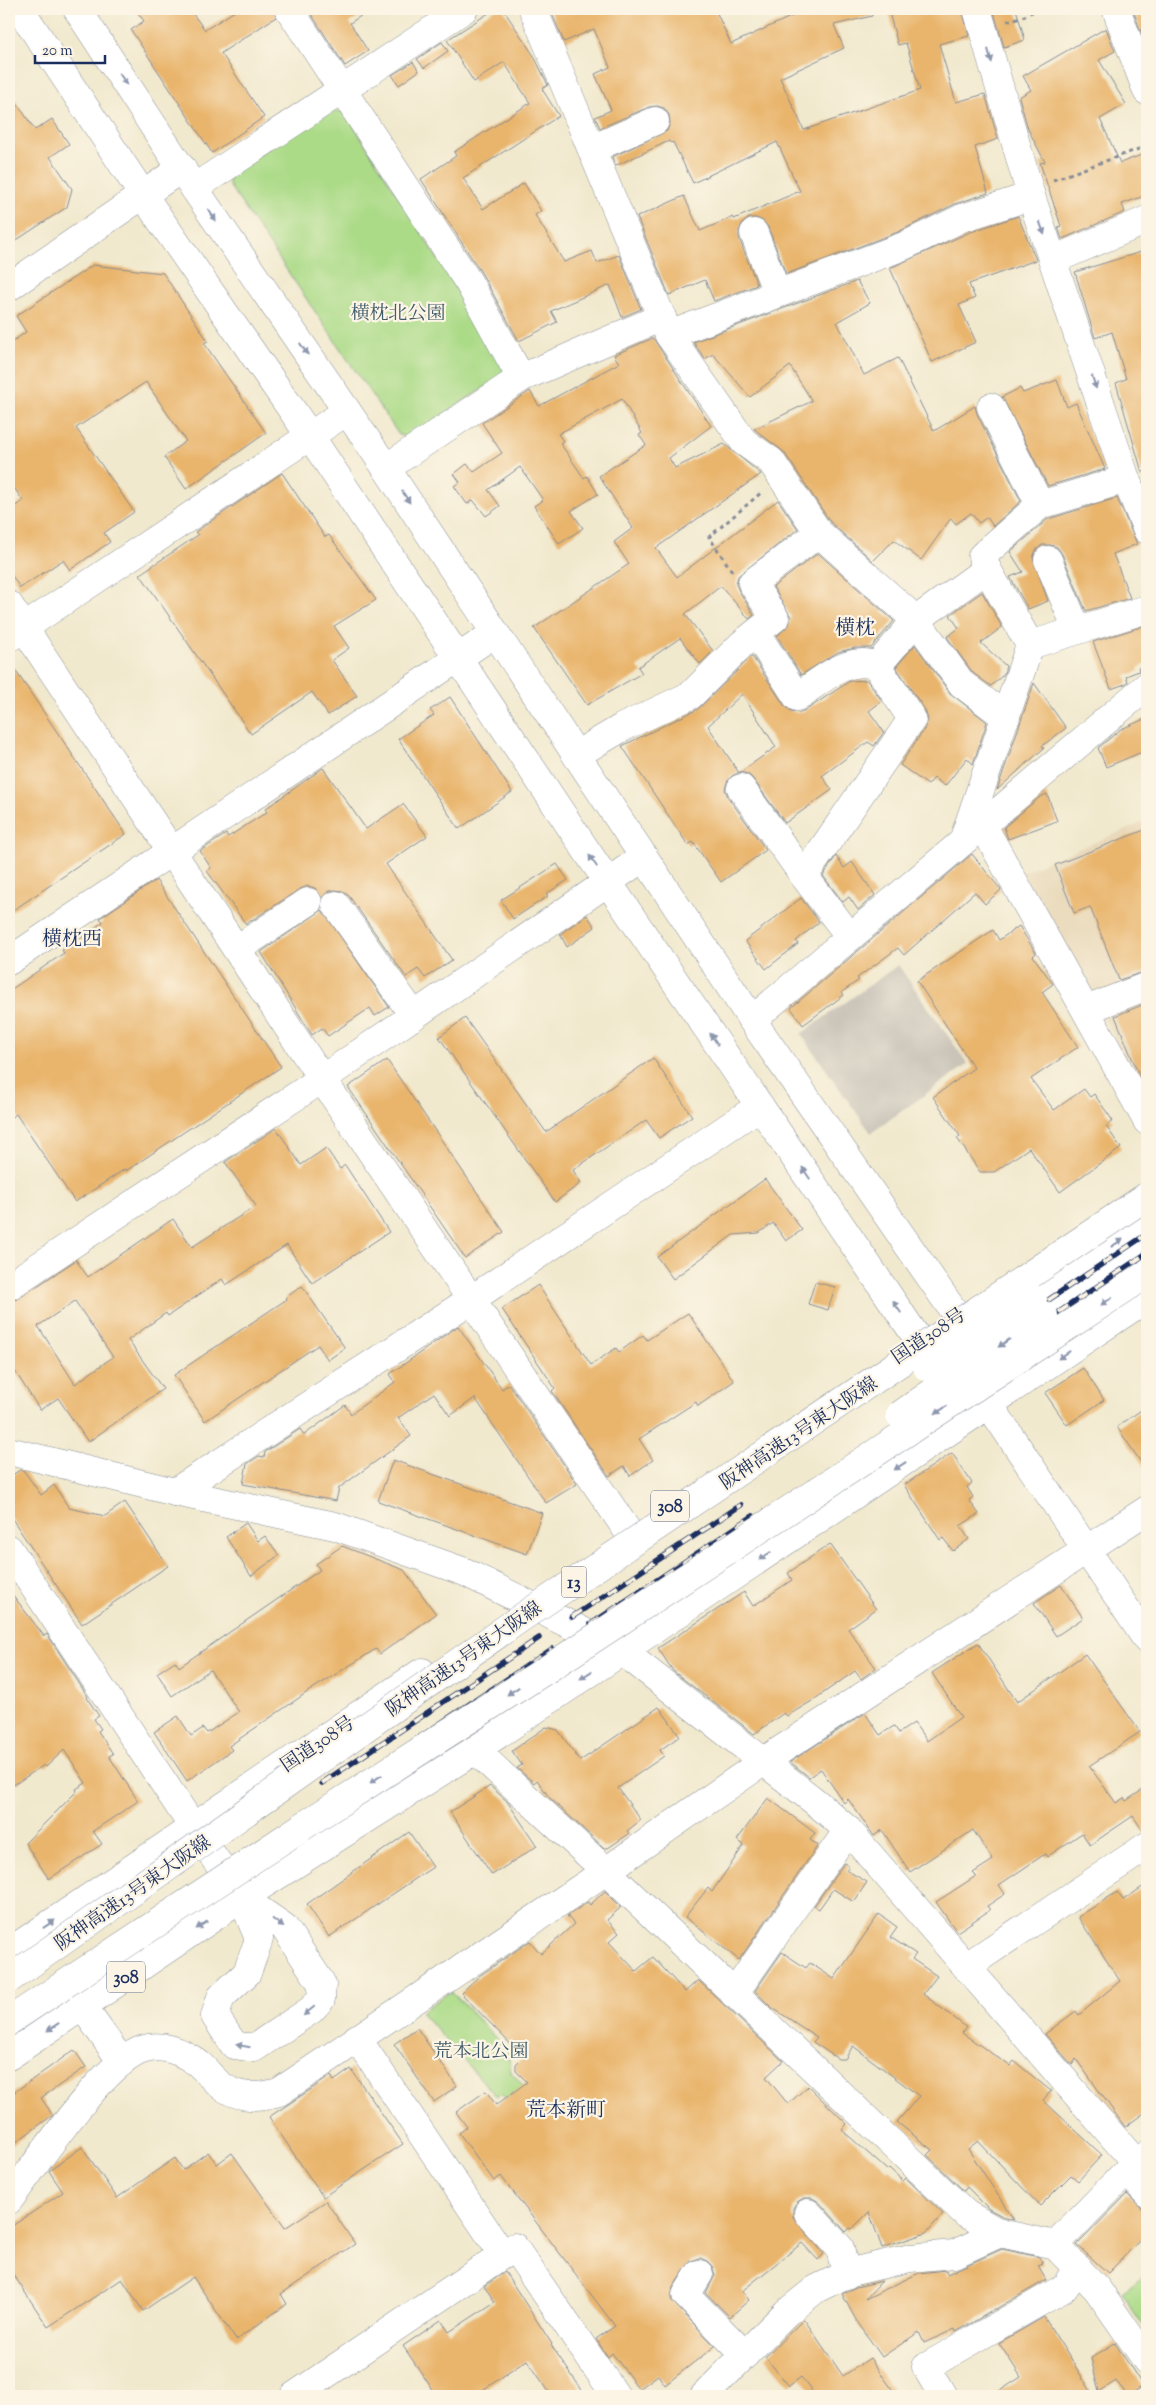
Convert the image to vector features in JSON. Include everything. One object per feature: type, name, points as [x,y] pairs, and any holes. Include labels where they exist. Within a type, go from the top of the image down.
[{"type":"main road","points":[[20,9],[144,195],[310,436],[457,660],[920,1342],[990,1406]]},
{"type":"main road","points":[[77,9],[188,178],[386,468],[752,1020],[957,1316],[990,1406],[1147,1640]]},
{"type":"main road","points":[[289,9],[469,283],[520,378]]},
{"type":"main road","points":[[9,287],[144,195],[188,178],[342,88],[464,9]]},
{"type":"main road","points":[[533,9],[666,326],[744,442],[771,461],[819,533],[916,620],[962,684],[1006,717]]},
{"type":"main road","points":[[1116,9],[1147,91]]},
{"type":"main road","points":[[979,18],[1030,192],[1126,479],[1147,530]]},
{"type":"main road","points":[[592,149],[655,121]]},
{"type":"main road","points":[[386,468],[520,378],[666,326],[777,293],[904,246],[962,218],[1030,192]]},
{"type":"main road","points":[[1054,260],[1147,220]]},
{"type":"main road","points":[[754,233],[777,293]]},
{"type":"main road","points":[[991,407],[1040,505]]},
{"type":"main road","points":[[16,632],[347,411]]},
{"type":"main road","points":[[1126,479],[1040,505],[982,556],[1030,645],[1006,717],[973,832],[1086,1010],[1147,1121]]},
{"type":"main road","points":[[576,755],[623,727],[691,695],[756,633],[776,618],[752,583],[819,533]]},
{"type":"main road","points":[[1048,560],[1077,630]]},
{"type":"main road","points":[[877,666],[916,620],[988,569]]},
{"type":"main road","points":[[9,605],[16,632],[173,852],[322,1079],[629,1534]]},
{"type":"main road","points":[[1030,645],[1147,608]]},
{"type":"main road","points":[[9,961],[495,633]]},
{"type":"main road","points":[[756,633],[798,697],[838,668],[866,661],[877,666],[912,719],[804,876]]},
{"type":"main road","points":[[752,1020],[1147,686]]},
{"type":"main road","points":[[741,788],[850,937]]},
{"type":"main road","points":[[9,1286],[322,1079],[644,857]]},
{"type":"main road","points":[[237,949],[308,902]]},
{"type":"main road","points":[[336,905],[414,1016]]},
{"type":"main road","points":[[1086,1010],[1147,986]]},
{"type":"main road","points":[[175,1492],[472,1300],[760,1106]]},
{"type":"main road","name":"国道308号","points":[[9,1952],[525,1602],[920,1342],[1147,1183]]},
{"type":"main road","name":"阪神高速13号東大阪線","points":[[9,1979],[502,1631],[1147,1196]]},
{"type":"main road","points":[[684,1509],[892,1389],[1147,1223]]},
{"type":"main road","points":[[549,1668],[682,1566],[1044,1315],[1147,1246]]},
{"type":"main road","name":"阪神高速13号東大阪線","points":[[9,2021],[288,1835],[549,1668],[1147,1274]]},
{"type":"main road","name":"308","points":[[9,2056],[242,1898],[475,1750],[990,1406],[1147,1298]]},
{"type":"main road","points":[[9,1451],[175,1492],[335,1526],[465,1572],[622,1651],[764,1761],[848,1830],[1137,2163],[1147,2193]]},
{"type":"main road","points":[[9,2200],[94,2088],[122,2062],[139,2051],[161,2047],[180,2051],[200,2065],[219,2084],[239,2095],[259,2097],[279,2092],[606,1871],[764,1761],[1147,1510]]},
{"type":"main road","points":[[9,1549],[192,1827],[242,1898],[259,1939],[247,1973],[221,1997],[215,2016],[234,2045],[254,2048],[311,2010],[320,1999],[322,1984],[284,1927],[242,1898]]},
{"type":"main road","points":[[475,1750],[606,1871],[966,2214],[1000,2233],[1054,2245],[1097,2289],[1147,2361]]},
{"type":"main road","points":[[734,1994],[848,1830]]},
{"type":"main road","points":[[967,1966],[1147,1846]]},
{"type":"main road","points":[[83,2007],[122,2062]]},
{"type":"main road","points":[[357,2038],[503,2254]]},
{"type":"main road","points":[[1054,2245],[1137,2163]]},
{"type":"main road","points":[[808,2213],[840,2248],[846,2275]]},
{"type":"main road","points":[[704,2396],[786,2313],[816,2289],[846,2275],[910,2258],[954,2254],[1000,2233]]},
{"type":"main road","points":[[294,2396],[514,2247],[616,2396]]},
{"type":"main road","points":[[943,2396],[926,2367],[1064,2288],[1078,2268]]},
{"type":"main road","points":[[699,2274],[686,2295],[745,2355]]},
{"type":"path","points":[[979,18],[1025,16],[1037,9]]},
{"type":"path","points":[[1030,192],[1147,146]]},
{"type":"path","points":[[752,583],[732,571],[708,537],[781,476]]},
{"type":"shaded area","points":[[1147,821],[1147,1053],[1127,1061],[1022,872]]},
{"type":"shaded area","points":[[898,965],[968,1064],[871,1133],[801,1034]]},
{"type":"green space","name":"横枕北公園","points":[[326,109],[345,112],[505,365],[501,377],[408,437],[399,435],[229,185],[229,175]]},
{"type":"green space","name":"荒本北公園","points":[[451,1991],[508,2051],[511,2072],[547,2111],[526,2125],[502,2093],[497,2097],[421,2012]]},
{"type":"green space","points":[[1147,2274],[1147,2331],[1121,2293]]},
{"type":"building","points":[[135,9],[189,9],[205,30],[238,9],[274,9],[276,17],[221,53],[264,117],[212,153],[131,30],[144,21]]},
{"type":"building","points":[[308,9],[371,9],[350,23],[368,51],[345,66]]},
{"type":"building","points":[[495,9],[503,9],[534,56],[548,85],[542,89],[559,116],[463,178],[483,209],[524,183],[541,211],[535,215],[564,262],[592,251],[597,263],[619,255],[641,309],[622,317],[610,285],[551,311],[557,322],[519,341],[482,274],[421,179],[456,156],[454,152],[530,103],[504,62],[474,82],[447,40]]},
{"type":"building","points":[[550,9],[715,9],[731,44],[808,9],[871,9],[872,16],[834,25],[844,48],[780,78],[804,130],[920,90],[906,43],[898,45],[888,9],[962,9],[969,36],[939,44],[956,102],[985,94],[998,139],[975,147],[988,193],[955,204],[898,232],[786,274],[768,227],[763,221],[749,218],[742,224],[739,238],[757,285],[714,301],[705,280],[669,295],[637,217],[684,196],[700,231],[800,191],[777,142],[693,183],[673,142],[669,141],[615,166],[612,157],[667,131],[670,123],[669,115],[664,108],[657,106],[649,107],[600,128],[595,117],[611,110],[595,74],[610,67],[594,29],[564,42]]},
{"type":"building","points":[[993,9],[1016,9],[1025,40],[1004,47]]},
{"type":"building","points":[[1147,9],[1147,32],[1142,35],[1133,10]]},
{"type":"building","points":[[1106,28],[1115,51],[1099,60],[1126,104],[1100,119],[1120,163],[1147,153],[1147,195],[1122,204],[1125,212],[1062,239],[1058,227],[1061,226],[1040,163],[1045,162],[1028,129],[1019,97],[1031,90],[1023,76]]},
{"type":"building","points":[[442,42],[448,51],[424,68],[417,59]]},
{"type":"building","points":[[413,62],[419,71],[399,85],[392,75]]},
{"type":"building","points":[[9,91],[35,130],[52,119],[69,144],[50,157],[72,189],[67,207],[9,245]]},
{"type":"building","points":[[1018,216],[1036,260],[969,284],[975,298],[959,305],[976,342],[932,362],[890,268],[968,233]]},
{"type":"building","points":[[1141,252],[1147,274],[1147,471],[1142,472],[1116,383],[1126,379],[1112,332],[1095,338],[1075,272]]},
{"type":"building","points":[[93,265],[163,273],[208,341],[204,343],[266,433],[186,489],[164,457],[186,441],[146,382],[76,428],[134,512],[104,533],[110,542],[70,570],[63,560],[20,588],[9,571],[9,510],[23,501],[9,480],[9,344],[26,332],[16,316]]},
{"type":"building","points":[[857,281],[870,303],[837,322],[864,375],[898,358],[934,431],[975,406],[977,414],[1021,501],[993,526],[987,517],[979,523],[971,513],[956,524],[951,518],[921,560],[894,540],[873,561],[831,523],[784,452],[754,429],[812,401],[790,366],[750,397],[713,354],[705,359],[693,342]]},
{"type":"building","points":[[653,338],[711,426],[669,458],[675,468],[724,444],[761,474],[656,548],[677,577],[778,500],[798,529],[738,576],[736,584],[754,615],[749,619],[721,586],[685,614],[713,651],[700,664],[680,638],[638,667],[642,673],[587,705],[534,628],[629,564],[614,542],[633,528],[599,476],[646,445],[639,435],[642,433],[622,399],[558,434],[563,441],[560,443],[584,478],[587,476],[598,494],[571,511],[583,528],[559,544],[534,506],[543,500],[520,467],[488,490],[500,506],[486,516],[473,500],[467,504],[454,486],[460,482],[454,474],[467,464],[474,472],[502,453],[482,423],[530,391],[539,406],[619,363],[614,355]]},
{"type":"building","points":[[1057,380],[1067,407],[1076,403],[1105,469],[1048,486],[1002,397],[1020,388],[1023,393]]},
{"type":"building","points":[[282,473],[325,537],[329,535],[376,600],[334,626],[349,648],[332,660],[357,696],[328,715],[312,692],[251,734],[140,574],[198,535],[195,532]]},
{"type":"building","points":[[1117,498],[1137,544],[1113,554],[1130,598],[1086,611],[1062,554],[1057,547],[1042,545],[1036,550],[1033,558],[1048,601],[1028,609],[1010,577],[1023,572],[1010,552],[1048,519]]},
{"type":"building","points":[[818,553],[894,621],[871,648],[855,648],[838,652],[801,675],[777,636],[789,625],[791,617],[773,587]]},
{"type":"building","points":[[982,592],[1002,627],[981,643],[1006,666],[1004,674],[991,686],[973,673],[947,637],[959,628],[950,615]]},
{"type":"building","points":[[1147,625],[1147,664],[1138,668],[1139,671],[1126,676],[1128,682],[1111,689],[1093,642]]},
{"type":"building","points":[[915,645],[950,693],[987,722],[973,764],[967,758],[945,786],[934,778],[928,785],[900,765],[925,728],[928,720],[925,710],[896,667]]},
{"type":"building","points":[[752,656],[784,705],[791,711],[798,713],[806,710],[850,681],[867,680],[882,701],[869,711],[884,732],[874,746],[868,742],[822,776],[832,790],[785,823],[753,779],[748,774],[740,772],[776,747],[742,694],[708,726],[739,773],[732,776],[727,782],[725,789],[728,797],[766,850],[721,882],[693,842],[688,845],[622,746],[698,709]]},
{"type":"building","points":[[9,661],[126,834],[9,913]]},
{"type":"building","points":[[1034,683],[1066,728],[1042,746],[1044,748],[997,790]]},
{"type":"building","points":[[450,697],[512,792],[459,829],[398,739],[434,715],[430,710]]},
{"type":"building","points":[[1147,718],[1147,750],[1106,767],[1098,748],[1121,729]]},
{"type":"building","points":[[323,768],[366,829],[403,804],[427,836],[386,864],[452,960],[425,978],[418,969],[406,977],[349,896],[343,891],[334,890],[327,892],[322,898],[315,888],[308,886],[300,889],[246,924],[207,871],[211,868],[200,851],[226,834],[228,837],[267,812],[265,809]]},
{"type":"building","points":[[1047,794],[1057,821],[1008,839],[1004,827],[1040,797]]},
{"type":"building","points":[[1147,829],[1147,971],[1119,980],[1090,907],[1074,913],[1055,865]]},
{"type":"building","points":[[972,854],[1001,890],[985,904],[975,892],[904,955],[898,948],[857,978],[859,980],[842,992],[844,995],[803,1025],[791,1008]]},
{"type":"building","points":[[836,856],[844,868],[852,862],[875,895],[858,910],[849,897],[843,902],[823,876]]},
{"type":"building","points":[[557,864],[568,880],[513,919],[501,900]]},
{"type":"building","points":[[156,880],[281,1067],[126,1171],[125,1169],[75,1202],[16,1114],[9,1119],[9,991],[64,953],[62,950],[103,922],[100,918]]},
{"type":"building","points":[[801,898],[819,922],[796,941],[798,944],[766,969],[745,941]]},
{"type":"building","points":[[322,910],[389,1007],[375,1016],[370,1008],[328,1036],[322,1028],[312,1035],[261,952]]},
{"type":"building","points":[[587,915],[595,927],[567,947],[560,934]]},
{"type":"building","points":[[1019,926],[1036,953],[1033,956],[1053,984],[1042,992],[1078,1047],[1031,1079],[1054,1110],[1084,1089],[1090,1097],[1094,1094],[1113,1121],[1106,1126],[1121,1148],[1060,1192],[1029,1148],[994,1172],[980,1172],[957,1138],[960,1136],[933,1097],[974,1068],[917,981],[993,930],[999,940]]},
{"type":"building","points":[[1147,1003],[1147,1089],[1136,1068],[1115,1016]]},
{"type":"building","points":[[465,1018],[546,1132],[653,1058],[692,1116],[659,1138],[646,1120],[573,1170],[581,1183],[555,1202],[439,1037]]},
{"type":"building","points":[[387,1060],[504,1232],[465,1258],[348,1087]]},
{"type":"building","points":[[276,1128],[301,1165],[326,1148],[340,1169],[345,1165],[389,1232],[312,1283],[287,1245],[226,1285],[222,1279],[168,1316],[166,1313],[128,1340],[163,1389],[88,1442],[58,1398],[40,1410],[9,1362],[9,1301],[18,1299],[76,1260],[88,1277],[173,1219],[192,1247],[256,1206],[225,1162]],"holes":[[[75,1301],[113,1357],[75,1384],[38,1326]]]},
{"type":"building","points":[[765,1179],[802,1230],[786,1241],[773,1223],[759,1233],[733,1235],[673,1279],[657,1257]]},
{"type":"building","points":[[815,1282],[835,1287],[828,1310],[808,1304]]},
{"type":"building","points":[[538,1285],[591,1365],[616,1348],[619,1352],[643,1335],[647,1340],[688,1313],[734,1381],[698,1406],[696,1402],[639,1439],[653,1460],[630,1476],[624,1466],[609,1476],[552,1391],[555,1388],[502,1309]]},
{"type":"building","points":[[302,1286],[345,1348],[328,1360],[318,1345],[205,1421],[174,1375],[287,1299],[285,1298]]},
{"type":"building","points":[[458,1326],[502,1389],[509,1384],[577,1484],[546,1503],[475,1398],[450,1416],[434,1393],[398,1418],[411,1436],[339,1488],[336,1501],[243,1484],[247,1464],[259,1456],[264,1457],[265,1452],[300,1429],[304,1435],[345,1405],[351,1414],[395,1382],[390,1374]]},
{"type":"building","points":[[1083,1368],[1104,1400],[1067,1425],[1045,1393]]},
{"type":"building","points":[[1147,1406],[1147,1471],[1117,1427]]},
{"type":"building","points":[[952,1453],[972,1483],[967,1487],[973,1497],[969,1500],[979,1514],[960,1526],[969,1539],[953,1551],[943,1538],[940,1540],[904,1485]]},
{"type":"building","points":[[393,1460],[542,1513],[527,1554],[378,1501]]},
{"type":"building","points":[[20,1470],[24,1471],[41,1495],[54,1485],[69,1508],[105,1516],[125,1502],[168,1566],[82,1624],[9,1514],[9,1477]]},
{"type":"building","points":[[246,1523],[258,1541],[265,1536],[279,1555],[251,1576],[226,1537]]},
{"type":"building","points":[[830,1544],[876,1609],[848,1629],[876,1668],[861,1679],[855,1671],[812,1701],[787,1716],[784,1713],[754,1734],[673,1671],[658,1648],[744,1592],[753,1606],[792,1580],[788,1573]]},
{"type":"building","points":[[342,1546],[404,1570],[436,1614],[380,1654],[376,1649],[309,1691],[229,1746],[232,1750],[187,1781],[154,1732],[178,1716],[191,1736],[203,1728],[207,1733],[239,1712],[210,1670],[172,1696],[157,1673],[175,1661],[179,1667],[320,1570],[316,1564]]},
{"type":"building","points":[[1061,1585],[1083,1618],[1056,1636],[1034,1603]]},
{"type":"building","points":[[9,1590],[44,1636],[47,1634],[88,1697],[99,1716],[94,1719],[101,1729],[98,1731],[113,1754],[109,1756],[138,1801],[93,1831],[102,1844],[49,1879],[25,1843],[77,1791],[76,1789],[86,1783],[64,1750],[46,1767],[44,1765],[9,1788]]},
{"type":"building","points":[[978,1643],[1017,1702],[1085,1654],[1140,1732],[1089,1766],[1116,1803],[1124,1798],[1126,1801],[1147,1787],[1147,1831],[1143,1831],[1133,1816],[1090,1845],[1082,1833],[1047,1857],[1045,1854],[999,1885],[1005,1894],[987,1906],[990,1910],[957,1932],[936,1902],[976,1876],[973,1873],[993,1860],[973,1830],[910,1872],[882,1830],[874,1836],[848,1799],[844,1803],[821,1769],[809,1777],[790,1762],[865,1713],[880,1735],[894,1726],[899,1733],[914,1723],[927,1741],[961,1717],[932,1673]]},
{"type":"building","points":[[659,1707],[680,1736],[660,1750],[664,1756],[618,1788],[641,1820],[627,1831],[629,1834],[608,1848],[604,1848],[549,1797],[537,1780],[534,1783],[517,1768],[522,1765],[512,1751],[546,1727],[558,1730],[580,1761]]},
{"type":"building","points":[[490,1786],[507,1801],[537,1846],[492,1875],[450,1812]]},
{"type":"building","points":[[768,1798],[815,1833],[810,1840],[818,1845],[739,1960],[685,1917],[708,1888],[712,1892],[744,1845],[737,1840]]},
{"type":"building","points":[[409,1832],[433,1867],[329,1937],[307,1904]]},
{"type":"building","points":[[844,1863],[849,1866],[846,1870],[867,1882],[854,1902],[833,1889],[819,1909],[814,1906]]},
{"type":"building","points":[[1147,1884],[1147,2111],[1125,2127],[1076,2059],[1072,2065],[1045,2034],[1076,2011],[1079,2015],[1120,1981],[1078,1917],[1117,1892],[1123,1900]]},
{"type":"building","points":[[605,1891],[621,1907],[607,1920],[619,1933],[609,1942],[636,1971],[653,1957],[685,1992],[698,1980],[783,2061],[766,2077],[788,2104],[808,2086],[847,2124],[842,2130],[887,2170],[889,2168],[903,2181],[906,2178],[943,2214],[926,2233],[882,2248],[869,2212],[852,2229],[850,2228],[846,2232],[819,2202],[812,2198],[804,2198],[797,2202],[793,2208],[793,2217],[824,2254],[818,2260],[802,2243],[742,2291],[749,2300],[730,2317],[706,2293],[715,2275],[712,2266],[700,2258],[691,2261],[673,2287],[671,2300],[715,2346],[665,2385],[658,2375],[639,2389],[612,2353],[608,2357],[596,2339],[615,2326],[501,2176],[494,2181],[459,2133],[467,2127],[456,2112],[486,2091],[496,2105],[527,2082],[516,2071],[516,2064],[523,2057],[461,1993],[479,1976],[530,1941],[541,1954],[574,1924],[567,1916],[588,1902],[590,1905]]},
{"type":"building","points":[[879,1914],[897,1927],[890,1937],[916,1954],[912,1959],[937,1976],[923,1994],[966,2027],[962,2033],[1010,2066],[1014,2061],[1051,2091],[1043,2100],[1102,2155],[1078,2181],[1071,2175],[1040,2206],[978,2141],[968,2149],[1014,2220],[989,2209],[967,2187],[964,2191],[927,2155],[932,2150],[897,2122],[919,2096],[853,2046],[845,2059],[838,2059],[813,2042],[817,2037],[771,2007],[755,1991],[782,1952],[806,1968],[810,1963],[834,1979]]},
{"type":"building","points":[[417,2028],[457,2086],[434,2102],[394,2044]]},
{"type":"building","points":[[74,2050],[86,2067],[41,2098],[53,2115],[9,2147],[9,2096]]},
{"type":"building","points":[[351,2069],[403,2144],[323,2197],[269,2117],[331,2076],[334,2081]]},
{"type":"building","points":[[82,2147],[117,2198],[175,2158],[183,2170],[208,2152],[217,2164],[232,2153],[285,2228],[326,2201],[355,2244],[281,2294],[287,2304],[236,2340],[193,2277],[143,2311],[122,2279],[48,2327],[9,2268],[9,2228],[63,2192],[49,2171]]},
{"type":"building","points":[[1127,2194],[1147,2213],[1147,2233],[1108,2273],[1077,2245]]},
{"type":"building","points":[[1002,2249],[1039,2257],[1043,2264],[1038,2266],[1046,2280],[956,2332],[955,2329],[924,2343],[919,2332],[882,2357],[856,2320],[842,2294],[856,2287],[882,2281],[865,2299],[919,2273],[946,2270],[947,2274]]},
{"type":"building","points":[[505,2272],[586,2396],[552,2396],[527,2360],[474,2396],[437,2396],[403,2346],[441,2320],[449,2332],[495,2302],[484,2286]]},
{"type":"building","points":[[1044,2317],[1094,2396],[992,2396],[1021,2377],[999,2343]]},
{"type":"building","points":[[804,2319],[843,2376],[870,2358],[897,2396],[815,2396],[801,2377],[789,2386],[765,2357]]},
{"type":"building","points":[[1115,2343],[1143,2386],[1128,2396],[1116,2381],[1099,2392],[1091,2358]]},
{"type":"railway","points":[[993,1337],[1147,1234]]},
{"type":"railway","points":[[1004,1349],[1147,1253]]},
{"type":"railway","points":[[572,1617],[741,1505]]},
{"type":"railway","points":[[591,1624],[753,1516]]},
{"type":"railway","points":[[322,1783],[539,1638]]},
{"type":"railway","points":[[330,1797],[552,1649]]},
{"type":"district","name":"横枕","points":[[855,627]]},
{"type":"district","name":"横枕西","points":[[72,938]]},
{"type":"district","name":"荒本新町","points":[[566,2109]]}]
